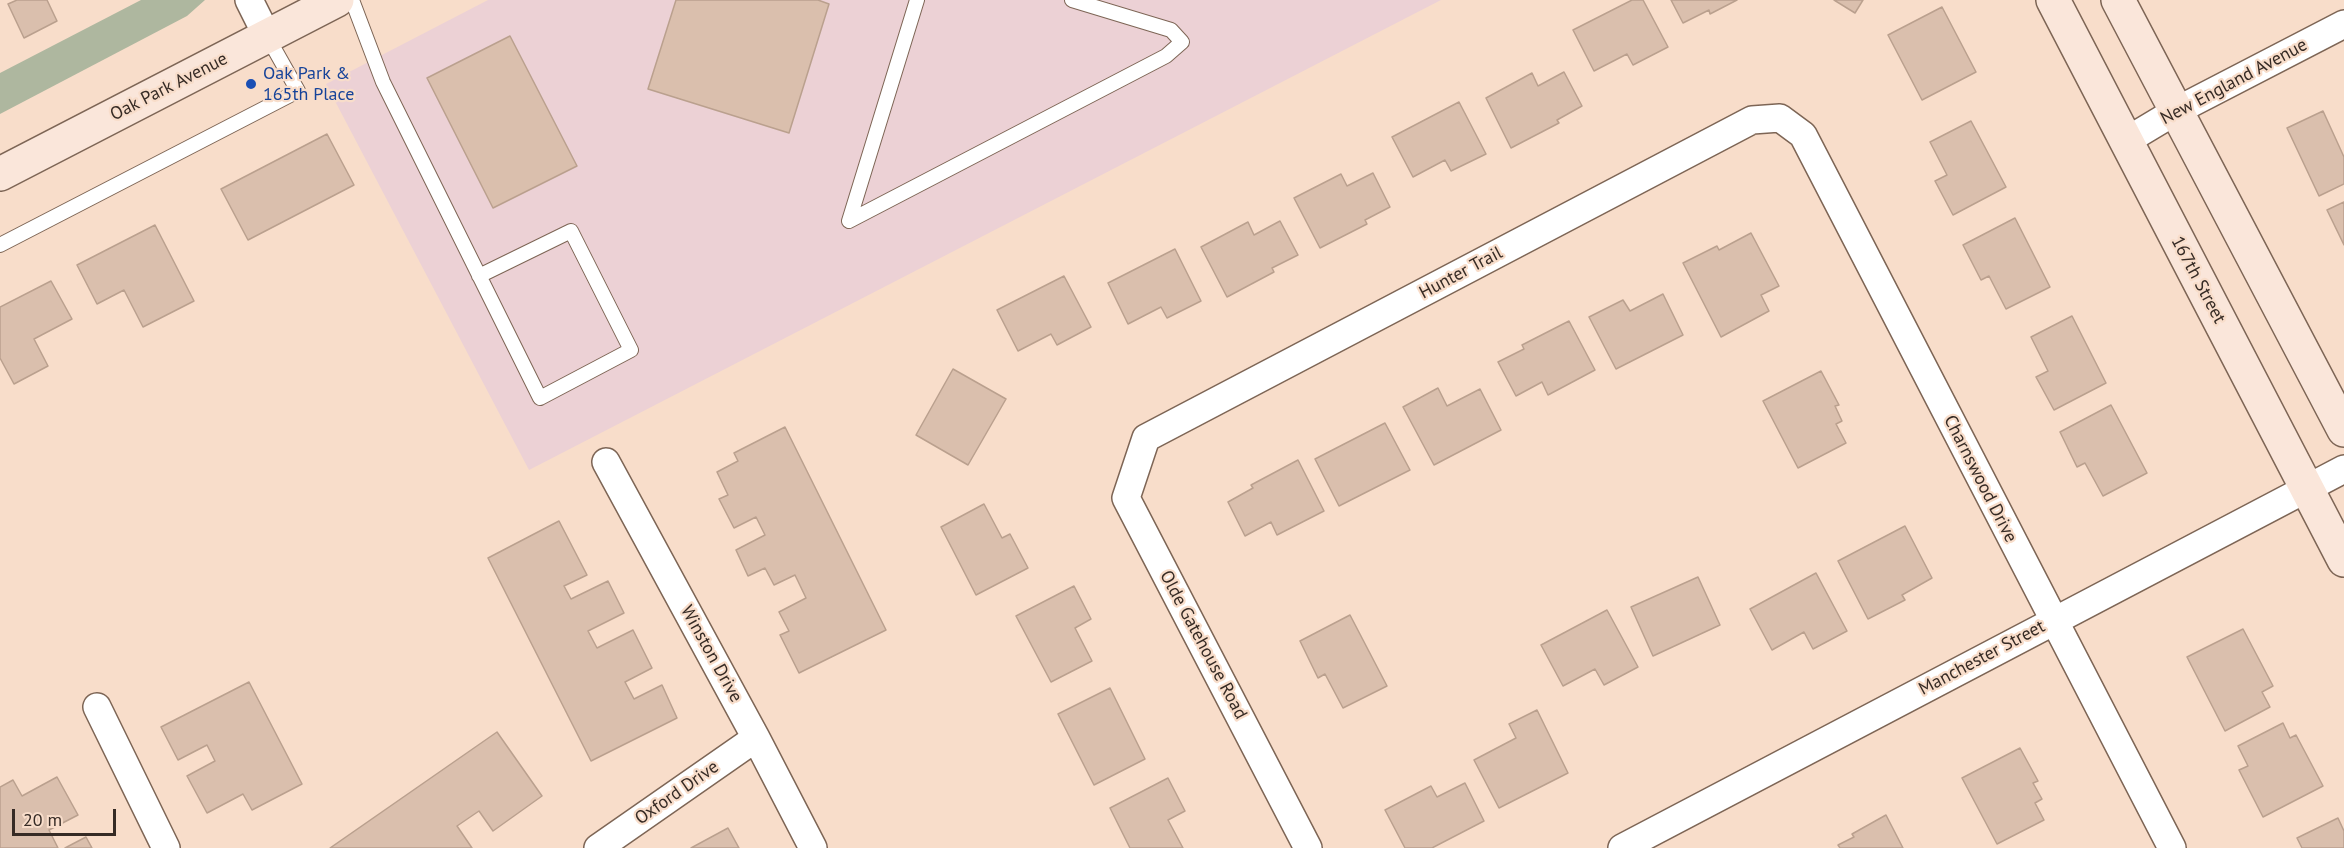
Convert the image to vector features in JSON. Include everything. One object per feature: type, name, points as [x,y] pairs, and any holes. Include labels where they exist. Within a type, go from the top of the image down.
[{"type":"main road","name":"Oak Park Avenue","points":[[0,174],[337,0]]},
{"type":"main road","name":"167th Street","points":[[2053,0],[2344,560]]},
{"type":"main road","points":[[2118,0],[2344,430]]},
{"type":"street","points":[[249,0],[267,36]]},
{"type":"street","name":"New England Avenue","points":[[2126,141],[2176,111],[2344,24]]},
{"type":"street","name":"Hunter Trail","points":[[1146,438],[1752,120],[1780,118]]},
{"type":"street","name":"Charnswood Drive","points":[[1780,118],[1803,135],[2172,848]]},
{"type":"street","name":"Olde Gatehouse Road","points":[[1146,438],[1126,498],[1308,848]]},
{"type":"street","name":"Winston Drive","points":[[606,462],[813,848]]},
{"type":"street","name":"Manchester Street","points":[[1622,848],[2344,469]]},
{"type":"street","points":[[97,708],[166,848]]},
{"type":"street","name":"Oxford Drive","points":[[598,848],[756,738]]},
{"type":"lane","points":[[352,0],[383,82],[479,276],[540,398],[631,350],[571,231],[479,276]]},
{"type":"lane","points":[[917,0],[849,221],[1166,56],[1182,42],[1171,30],[1072,0]]},
{"type":"lane","points":[[0,245],[298,91],[267,36]]},
{"type":"shaded area","points":[[488,0],[1441,0],[529,470],[326,84]]},
{"type":"green space","points":[[141,0],[205,0],[187,16],[0,114],[0,73]]},
{"type":"building","points":[[17,0],[47,0],[57,21],[24,38],[8,4]]},
{"type":"building","points":[[676,0],[818,0],[829,4],[789,133],[648,89]]},
{"type":"building","points":[[1632,0],[1643,0],[1668,47],[1633,65],[1627,54],[1594,71],[1573,30]]},
{"type":"building","points":[[1671,0],[1737,0],[1710,14],[1709,10],[1683,23]]},
{"type":"building","points":[[1834,0],[1863,0],[1855,13]]},
{"type":"building","points":[[1942,7],[1976,72],[1922,100],[1888,35]]},
{"type":"building","points":[[510,36],[577,166],[493,208],[427,78]]},
{"type":"building","points":[[1564,72],[1582,106],[1557,120],[1559,123],[1511,148],[1486,98],[1532,73],[1538,86]]},
{"type":"building","points":[[1459,102],[1486,154],[1451,171],[1445,160],[1413,177],[1392,137]]},
{"type":"building","points":[[2323,111],[2344,157],[2344,184],[2319,196],[2287,128]]},
{"type":"building","points":[[1971,121],[2006,187],[1953,215],[1935,181],[1947,175],[1930,142]]},
{"type":"building","points":[[327,134],[354,185],[248,240],[221,189]]},
{"type":"building","points":[[1373,173],[1390,207],[1365,220],[1367,224],[1320,248],[1294,198],[1341,174],[1347,186]]},
{"type":"building","points":[[2344,202],[2344,245],[2327,210]]},
{"type":"building","points":[[2015,218],[2050,287],[2006,309],[1989,276],[1981,280],[1963,245]]},
{"type":"building","points":[[1280,221],[1298,255],[1272,268],[1274,272],[1227,297],[1201,247],[1248,222],[1254,235]]},
{"type":"building","points":[[155,225],[194,301],[143,327],[124,290],[97,304],[77,265]]},
{"type":"building","points":[[1751,233],[1779,286],[1761,295],[1769,311],[1721,337],[1683,263],[1717,246],[1719,250]]},
{"type":"building","points":[[1175,249],[1201,301],[1167,318],[1161,307],[1128,324],[1108,283]]},
{"type":"building","points":[[1064,276],[1091,327],[1057,345],[1051,334],[1018,351],[997,310]]},
{"type":"building","points":[[51,281],[72,319],[34,339],[48,366],[14,384],[0,358],[0,307]]},
{"type":"building","points":[[1663,294],[1683,335],[1616,369],[1589,317],[1623,300],[1630,311]]},
{"type":"building","points":[[2072,316],[2106,383],[2054,410],[2036,377],[2048,371],[2031,337]]},
{"type":"building","points":[[1569,321],[1595,370],[1548,395],[1542,382],[1516,396],[1498,362],[1524,349],[1522,345]]},
{"type":"building","points":[[953,369],[1006,399],[968,465],[916,435]]},
{"type":"building","points":[[1821,371],[1839,405],[1835,406],[1842,421],[1836,424],[1846,443],[1798,468],[1763,401]]},
{"type":"building","points":[[1438,388],[1447,406],[1480,389],[1501,430],[1434,465],[1403,407]]},
{"type":"building","points":[[2111,405],[2147,473],[2103,496],[2085,463],[2077,467],[2060,432]]},
{"type":"building","points":[[1385,423],[1410,470],[1339,506],[1315,459]]},
{"type":"building","points":[[785,427],[886,630],[799,673],[780,635],[789,631],[779,612],[806,598],[795,575],[774,585],[765,568],[748,576],[736,550],[765,535],[756,517],[734,528],[719,499],[728,495],[717,472],[738,461],[734,453]]},
{"type":"building","points":[[1298,460],[1324,511],[1277,535],[1271,522],[1245,536],[1228,502],[1253,488],[1251,485]]},
{"type":"building","points":[[984,504],[1002,538],[1010,534],[1028,568],[976,595],[941,527]]},
{"type":"building","points":[[559,521],[587,575],[564,586],[571,599],[608,581],[624,613],[588,631],[597,648],[633,630],[652,668],[625,682],[634,699],[662,685],[677,718],[591,761],[488,558]]},
{"type":"building","points":[[1905,526],[1932,578],[1902,595],[1905,600],[1868,619],[1838,561]]},
{"type":"building","points":[[1816,573],[1847,631],[1813,649],[1804,632],[1772,650],[1750,609]]},
{"type":"building","points":[[1698,577],[1720,625],[1653,656],[1631,607]]},
{"type":"building","points":[[1074,586],[1091,619],[1075,628],[1092,661],[1051,682],[1016,616]]},
{"type":"building","points":[[1607,610],[1638,667],[1604,685],[1595,669],[1563,686],[1541,645]]},
{"type":"building","points":[[1350,615],[1387,686],[1343,708],[1325,674],[1318,678],[1300,641]]},
{"type":"building","points":[[2243,629],[2273,686],[2262,692],[2270,707],[2225,731],[2187,657]]},
{"type":"building","points":[[249,682],[302,784],[252,810],[243,794],[207,813],[187,776],[215,761],[207,745],[178,760],[161,727]]},
{"type":"building","points":[[1110,688],[1145,759],[1094,785],[1058,714]]},
{"type":"building","points":[[1537,710],[1568,773],[1499,808],[1474,760],[1516,738],[1509,724]]},
{"type":"building","points":[[2283,723],[2290,738],[2296,735],[2323,786],[2263,817],[2239,770],[2248,766],[2238,746]]},
{"type":"building","points":[[497,732],[542,796],[493,831],[479,811],[457,826],[472,848],[330,848]]},
{"type":"building","points":[[2020,748],[2038,781],[2033,783],[2042,799],[2035,803],[2044,820],[1997,844],[1962,778]]},
{"type":"building","points":[[57,777],[78,815],[49,830],[58,848],[0,848],[0,787],[13,780],[22,796]]},
{"type":"building","points":[[1168,778],[1185,811],[1168,820],[1183,848],[1130,848],[1110,808]]},
{"type":"building","points":[[1465,783],[1484,821],[1432,848],[1405,848],[1385,810],[1431,786],[1437,797]]},
{"type":"building","points":[[1886,815],[1903,848],[1840,848],[1838,845],[1854,837],[1852,834]]},
{"type":"building","points":[[2338,818],[2344,831],[2344,848],[2302,848],[2297,838]]},
{"type":"building","points":[[728,828],[739,848],[691,848]]},
{"type":"building","points":[[86,837],[92,848],[65,848]]},
{"type":"place","name":"Oak Park & 165th Place","points":[[251,84]]}]
